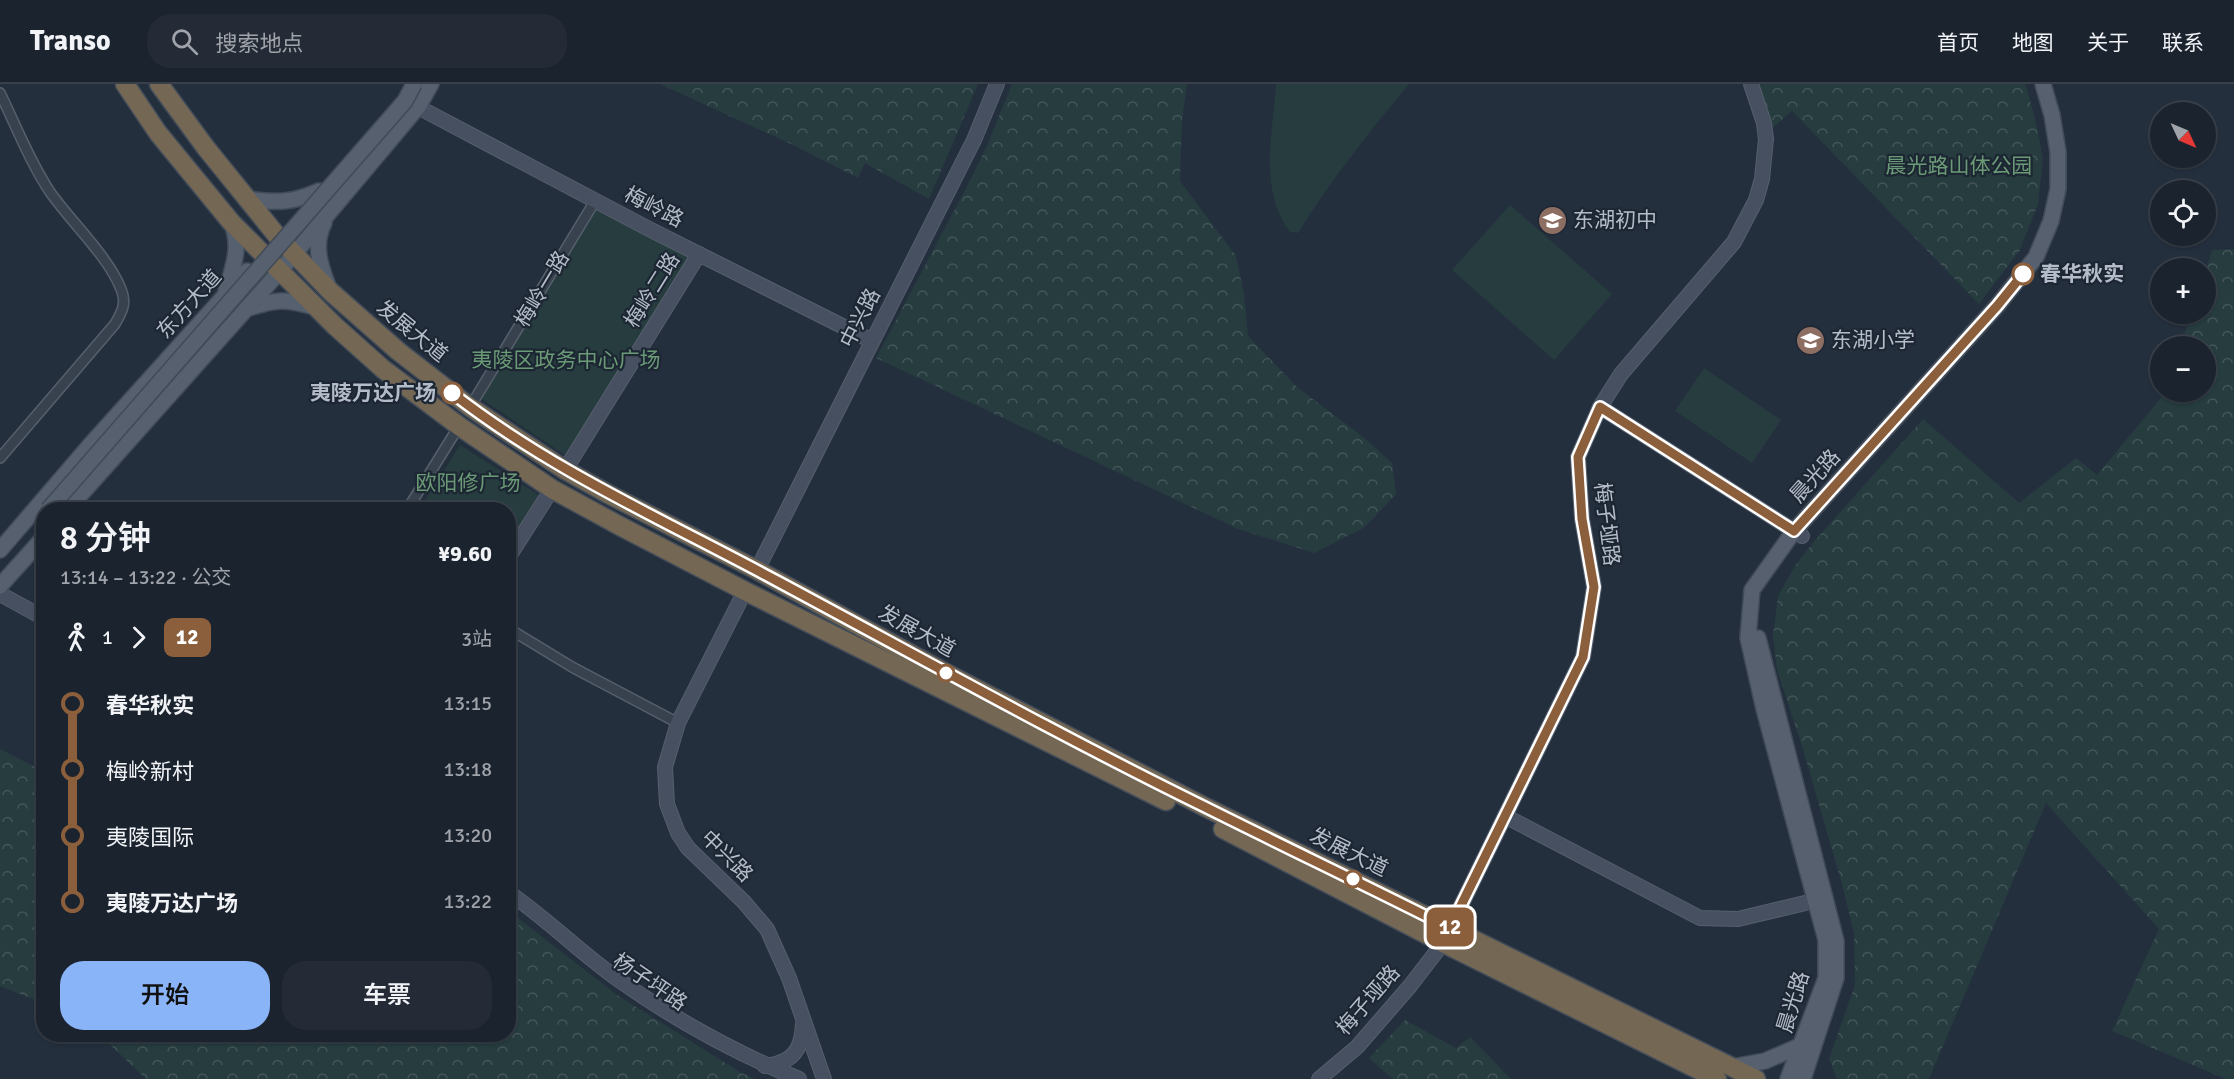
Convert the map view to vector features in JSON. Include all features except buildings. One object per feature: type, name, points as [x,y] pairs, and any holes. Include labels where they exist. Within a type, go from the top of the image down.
[{"type":"highway","name":"发展大道","points":[[125,84],[158,133],[231,222],[317,308],[383,369],[459,426],[552,489],[745,591],[1251,843],[1756,1079]]},
{"type":"highway","name":"发展大道","points":[[159,84],[206,148],[278,237],[331,292],[398,351],[470,407],[565,470],[1717,1079]]},
{"type":"main road","name":"东方大道","points":[[41,502],[319,191],[399,98],[406,84]]},
{"type":"main road","points":[[55,502],[405,101],[414,84]]},
{"type":"main road","points":[[64,502],[257,285],[411,104],[422,84]]},
{"type":"main road","points":[[74,502],[280,271],[418,107],[431,84]]},
{"type":"main road","name":"晨光路","points":[[1803,1079],[1808,1044],[1826,978],[1826,939],[1820,899],[1764,709],[1748,638],[1752,590],[1798,533],[1997,306],[2036,257],[2051,222],[2058,189],[2058,152],[2052,115],[2043,84]]},
{"type":"main road","name":"晨光路","points":[[1798,533],[2003,311],[2042,262],[2066,191],[2065,151],[2059,114],[2049,84]]},
{"type":"main road","points":[[248,199],[285,202],[299,200],[319,191]]},
{"type":"main road","points":[[331,211],[319,233],[317,252],[331,292]]},
{"type":"main road","points":[[225,295],[236,258],[237,235],[231,222]]},
{"type":"main road","points":[[246,309],[264,303],[293,300],[317,308]]},
{"type":"main road","name":"东方大道","points":[[0,550],[36,508]]},
{"type":"main road","points":[[0,564],[36,524]]},
{"type":"main road","points":[[0,574],[36,534]]},
{"type":"main road","points":[[0,586],[36,546]]},
{"type":"main road","points":[[1732,1067],[1765,1061],[1808,1044],[1817,1079]]},
{"type":"main road","name":"晨光路","points":[[1788,1079],[1808,1044]]},
{"type":"street","name":"中兴路","points":[[757,570],[974,140],[997,84]]},
{"type":"street","name":"梅子垭路","points":[[1319,1079],[1358,1047],[1410,986],[1447,935],[1583,657],[1594,587],[1582,519],[1578,457],[1600,407],[1620,374],[1734,242],[1746,222],[1762,179],[1766,139],[1764,123],[1751,84]]},
{"type":"street","points":[[0,93],[50,192],[108,267],[121,288],[124,298],[123,310],[115,324],[0,458]]},
{"type":"street","name":"梅岭路","points":[[418,107],[595,201],[872,341]]},
{"type":"street","name":"梅岭一路","points":[[470,407],[595,201]]},
{"type":"street","name":"梅岭二路","points":[[565,470],[699,254]]},
{"type":"street","points":[[1600,407],[1798,533]]},
{"type":"street","points":[[412,502],[459,426]]},
{"type":"street","points":[[516,545],[552,489]]},
{"type":"street","name":"中兴路","points":[[745,591],[678,723],[665,767],[665,787],[671,818],[688,848],[744,902],[767,929],[789,978],[824,1079]]},
{"type":"street","points":[[0,594],[36,614]]},
{"type":"street","points":[[516,633],[572,668],[678,723]]},
{"type":"street","points":[[1505,816],[1700,918],[1738,919],[1820,899]]},
{"type":"street","name":"杨子坪路","points":[[516,898],[619,980],[780,1079]]},
{"type":"street","name":"杨子坪路","points":[[516,908],[619,990],[685,1030],[765,1068]]},
{"type":"street","points":[[765,1068],[778,1064],[795,1053],[803,1036],[803,1019]]},
{"type":"street","points":[[765,1068],[799,1079]]},
{"type":"green space","points":[[660,84],[978,84],[929,199],[865,163],[858,178],[791,144]]},
{"type":"green space","points":[[1012,84],[1187,84],[1182,119],[1180,181],[1236,256],[1244,294],[1248,336],[1298,388],[1362,436],[1392,463],[1396,494],[1365,527],[1314,553],[1238,529],[876,358],[986,148]]},
{"type":"green space","points":[[1276,84],[1409,84],[1351,157],[1298,233],[1290,232],[1280,216],[1271,180],[1271,141]]},
{"type":"green space","name":"晨光路山体公园","points":[[1755,84],[2025,84],[2043,158],[2038,204],[2020,250],[1979,304],[1792,111],[1772,128]]},
{"type":"green space","points":[[1510,205],[1612,294],[1554,360],[1452,270]]},
{"type":"green space","name":"夷陵区政务中心广场","points":[[597,208],[692,255],[566,456],[480,398]]},
{"type":"green space","points":[[2234,249],[2234,1079],[2226,1079],[2112,1031],[2159,929],[2046,803],[1929,1079],[1837,1079],[1829,1059],[1855,985],[1854,933],[1802,746],[1777,670],[1773,636],[1778,596],[1795,566],[1812,544],[1923,419],[2019,503],[2076,458],[2097,475],[2158,402],[2216,402],[2216,336],[2184,336],[2188,324],[2216,324],[2216,258],[2210,258],[2212,250]]},
{"type":"green space","points":[[1704,368],[1781,420],[1752,463],[1675,411]]},
{"type":"green space","name":"欧阳修广场","points":[[460,445],[542,497],[516,539],[516,502],[424,502]]},
{"type":"green space","points":[[0,749],[36,767],[36,1000],[0,986]]},
{"type":"green space","points":[[516,916],[617,995],[740,1072],[755,1079],[146,1079],[107,1042],[516,1042]]},
{"type":"green space","points":[[1405,1020],[1456,1048],[1470,1037],[1511,1079],[1393,1079],[1369,1058]]},
{"type":"bus line","name":"12","points":[[452,393],[565,470],[608,494],[757,570],[940,670],[1205,807],[1450,928],[1583,657],[1594,587],[1582,519],[1578,457],[1600,407],[1794,531],[1997,306],[2023,274]]},
{"type":"place","name":"东湖初中","points":[[1552,220]]},
{"type":"place","name":"春华秋实","points":[[2023,274]]},
{"type":"place","name":"东湖小学","points":[[1810,340]]},
{"type":"place","name":"夷陵万达广场","points":[[452,393]]}]
